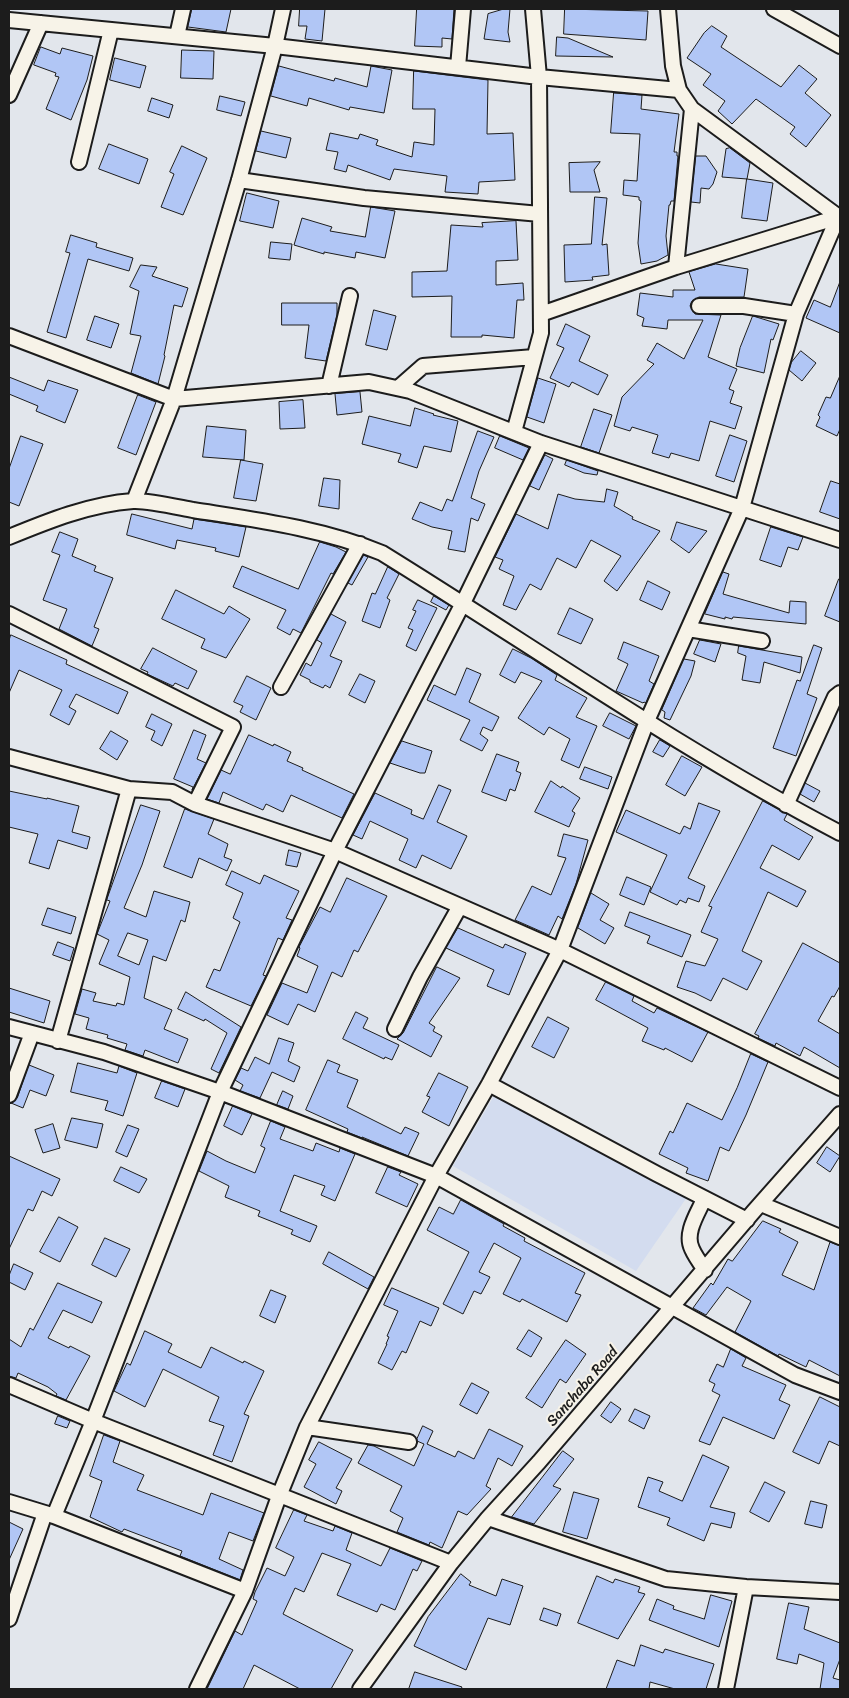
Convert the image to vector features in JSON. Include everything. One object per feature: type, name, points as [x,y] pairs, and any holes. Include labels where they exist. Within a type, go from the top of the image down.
[{"type":"street","points":[[177,36],[183,9]]},
{"type":"street","points":[[134,501],[174,399],[239,180],[283,9]]},
{"type":"street","points":[[458,67],[463,9]]},
{"type":"street","points":[[514,432],[540,333],[541,314],[539,77],[533,9]]},
{"type":"street","points":[[668,9],[673,66],[679,90],[692,109],[839,217]]},
{"type":"street","points":[[774,9],[840,46]]},
{"type":"street","points":[[9,20],[275,46],[539,77],[679,90]]},
{"type":"street","points":[[9,95],[41,23]]},
{"type":"street","points":[[79,162],[111,30]]},
{"type":"street","points":[[676,267],[692,109]]},
{"type":"street","points":[[239,180],[364,198],[540,214]]},
{"type":"street","points":[[541,314],[676,267],[839,217]]},
{"type":"street","points":[[197,1689],[245,1591],[279,1496],[307,1427],[436,1176],[490,1084],[560,950],[647,720],[742,508],[796,314],[839,217]]},
{"type":"street","points":[[329,386],[350,296]]},
{"type":"street","points":[[700,306],[744,306],[796,314]]},
{"type":"street","points":[[9,336],[174,399],[369,382],[398,388],[410,391],[541,443],[840,540]]},
{"type":"street","points":[[398,388],[423,366],[534,356]]},
{"type":"street","points":[[9,1620],[49,1515],[93,1421],[220,1092],[334,851],[463,603],[541,443]]},
{"type":"street","points":[[9,537],[38,525],[85,510],[134,501],[264,521],[317,532],[360,544],[382,553],[786,805],[840,833]]},
{"type":"street","points":[[281,688],[360,544]]},
{"type":"street","points":[[9,614],[233,727],[195,804]]},
{"type":"street","points":[[688,629],[762,641]]},
{"type":"street","points":[[786,805],[835,697],[840,692]]},
{"type":"street","points":[[9,757],[129,789],[172,792],[195,804],[334,851],[560,950],[840,1088]]},
{"type":"street","points":[[58,1041],[129,789]]},
{"type":"street","points":[[395,1029],[420,978],[460,906]]},
{"type":"street","points":[[9,1027],[104,1052],[220,1092],[436,1176],[795,1375],[840,1392]]},
{"type":"street","points":[[9,1095],[32,1033]]},
{"type":"street","points":[[490,1084],[571,1129],[747,1220]]},
{"type":"street","name":"Sanchaba Road","points":[[360,1689],[451,1563],[488,1518],[539,1462],[840,1114]]},
{"type":"street","points":[[704,1199],[691,1229],[689,1240],[691,1248],[705,1270]]},
{"type":"street","points":[[761,1204],[840,1237]]},
{"type":"street","points":[[9,1384],[93,1421],[451,1563]]},
{"type":"street","points":[[307,1427],[409,1442]]},
{"type":"street","points":[[9,1502],[49,1515],[245,1591]]},
{"type":"street","points":[[488,1518],[666,1579],[746,1587],[840,1592]]},
{"type":"street","points":[[726,1689],[746,1587]]},
{"type":"shaded area","points":[[501,1084],[694,1187],[636,1271],[453,1166]]},
{"type":"building","points":[[192,9],[231,9],[226,32],[188,27]]},
{"type":"building","points":[[300,9],[325,9],[322,41],[305,39],[307,26],[299,26]]},
{"type":"building","points":[[417,9],[454,9],[452,39],[442,38],[442,47],[415,46]]},
{"type":"building","points":[[510,9],[508,32],[510,42],[484,39],[488,14]]},
{"type":"building","points":[[565,9],[648,11],[646,40],[564,34]]},
{"type":"building","points":[[712,26],[727,36],[721,47],[781,87],[799,65],[817,79],[805,93],[831,115],[806,147],[790,134],[795,127],[756,99],[732,124],[718,111],[725,101],[703,85],[711,74],[687,58],[704,33]]},
{"type":"building","points":[[557,37],[568,38],[613,57],[556,56]]},
{"type":"building","points":[[41,47],[60,54],[62,48],[93,56],[87,80],[71,120],[46,109],[59,77],[55,76],[56,73],[34,65]]},
{"type":"building","points":[[182,50],[214,51],[213,79],[181,78]]},
{"type":"building","points":[[115,58],[146,66],[140,88],[110,80]]},
{"type":"building","points":[[279,66],[334,81],[335,78],[367,87],[371,66],[392,70],[384,113],[350,107],[349,110],[309,98],[307,106],[271,96]]},
{"type":"building","points":[[414,71],[488,80],[487,134],[513,133],[515,180],[479,182],[478,194],[445,192],[447,176],[394,169],[390,180],[348,165],[346,172],[334,169],[338,152],[326,150],[330,133],[358,139],[360,134],[378,140],[376,145],[412,157],[414,142],[434,145],[435,109],[413,109]]},
{"type":"building","points":[[614,93],[642,95],[641,109],[679,114],[674,152],[677,152],[678,156],[674,201],[671,201],[669,205],[666,236],[668,255],[657,261],[641,264],[638,243],[641,201],[639,197],[623,195],[624,180],[637,181],[640,134],[611,133]]},
{"type":"building","points":[[220,96],[245,102],[241,116],[217,110]]},
{"type":"building","points":[[152,98],[173,105],[169,118],[148,111]]},
{"type":"building","points":[[261,131],[291,138],[286,158],[256,151]]},
{"type":"building","points":[[109,144],[148,159],[139,184],[99,169]]},
{"type":"building","points":[[182,146],[207,158],[183,215],[161,207],[174,174],[170,172]]},
{"type":"building","points":[[730,148],[750,163],[747,179],[722,177],[726,149]]},
{"type":"building","points":[[696,156],[706,156],[717,172],[709,189],[701,188],[700,203],[691,202]]},
{"type":"building","points":[[600,162],[594,170],[600,192],[570,192],[569,163]]},
{"type":"building","points":[[747,179],[773,183],[767,221],[742,218]]},
{"type":"building","points":[[247,193],[279,201],[273,228],[240,221]]},
{"type":"building","points":[[595,197],[607,198],[602,245],[607,244],[609,275],[592,277],[593,280],[565,282],[564,245],[591,244]]},
{"type":"building","points":[[371,207],[395,211],[385,258],[356,252],[355,258],[324,252],[324,254],[294,245],[302,218],[332,227],[330,231],[365,237]]},
{"type":"building","points":[[516,221],[518,260],[496,261],[496,285],[523,283],[524,300],[517,300],[514,338],[482,335],[482,337],[451,337],[452,296],[412,297],[412,272],[447,271],[451,225],[483,227],[482,223]]},
{"type":"building","points":[[71,235],[97,243],[96,247],[133,258],[129,271],[88,259],[66,338],[47,332],[70,253],[66,252]]},
{"type":"building","points":[[271,242],[292,244],[290,260],[269,258]]},
{"type":"building","points":[[716,264],[748,269],[744,297],[699,297],[692,301],[690,306],[695,314],[721,315],[708,357],[737,369],[729,389],[734,391],[730,403],[742,407],[735,429],[710,421],[699,461],[671,453],[669,458],[652,453],[658,435],[632,427],[630,431],[614,426],[622,397],[654,364],[647,360],[657,343],[684,359],[703,320],[668,320],[667,329],[642,326],[644,318],[637,315],[640,293],[673,297],[673,290],[695,290],[689,272]]},
{"type":"building","points":[[141,265],[157,267],[152,276],[188,288],[182,307],[174,305],[158,384],[131,373],[141,336],[130,334],[139,291],[130,287]]},
{"type":"building","points":[[840,282],[840,333],[806,318],[814,300],[830,307]]},
{"type":"building","points":[[282,303],[337,303],[337,315],[326,361],[305,358],[309,325],[282,325]]},
{"type":"building","points":[[374,310],[396,316],[387,350],[366,345]]},
{"type":"building","points":[[95,316],[119,324],[111,348],[87,340]]},
{"type":"building","points":[[753,316],[779,324],[773,340],[771,339],[764,373],[736,366],[740,348]]},
{"type":"building","points":[[566,324],[590,336],[579,361],[608,375],[598,395],[572,382],[569,387],[550,378],[564,348],[557,345]]},
{"type":"building","points":[[801,351],[816,363],[802,381],[789,370],[791,363]]},
{"type":"building","points":[[840,376],[840,429],[837,436],[816,426],[820,417],[818,415],[826,397],[830,398]]},
{"type":"building","points":[[9,377],[44,391],[48,380],[78,390],[65,423],[36,411],[38,406],[9,394]]},
{"type":"building","points":[[538,378],[556,384],[544,423],[527,417]]},
{"type":"building","points":[[360,392],[362,412],[337,415],[335,394]]},
{"type":"building","points":[[138,395],[156,402],[136,455],[118,448]]},
{"type":"building","points":[[303,400],[305,428],[280,429],[279,402]]},
{"type":"building","points":[[415,408],[458,421],[451,452],[424,446],[417,468],[398,462],[401,454],[362,444],[369,416],[410,426]]},
{"type":"building","points":[[594,409],[612,415],[599,453],[581,447]]},
{"type":"building","points":[[207,426],[246,430],[244,460],[203,457]]},
{"type":"building","points":[[478,431],[494,437],[479,471],[471,498],[485,504],[478,521],[471,518],[465,552],[448,549],[452,531],[432,527],[412,519],[420,502],[442,511],[447,499],[452,501]]},
{"type":"building","points":[[730,435],[747,441],[734,482],[716,476]]},
{"type":"building","points":[[21,436],[43,444],[19,506],[9,502],[9,469]]},
{"type":"building","points":[[500,436],[529,448],[523,460],[495,448]]},
{"type":"building","points":[[545,455],[553,459],[539,490],[530,486]]},
{"type":"building","points":[[241,460],[263,464],[256,501],[234,498]]},
{"type":"building","points":[[567,460],[598,471],[597,475],[584,473],[565,465]]},
{"type":"building","points":[[324,478],[340,480],[339,509],[319,506]]},
{"type":"building","points":[[831,481],[840,484],[840,519],[820,512]]},
{"type":"building","points":[[607,489],[618,492],[614,506],[633,517],[632,519],[660,531],[617,591],[604,581],[621,556],[591,540],[576,568],[557,558],[541,590],[530,584],[516,610],[503,605],[514,576],[499,569],[503,560],[495,557],[516,514],[548,529],[558,494],[575,499],[604,502]]},
{"type":"building","points":[[132,514],[192,529],[194,519],[246,527],[239,557],[215,551],[216,548],[177,540],[175,549],[127,535]]},
{"type":"building","points":[[677,522],[707,531],[689,553],[671,540]]},
{"type":"building","points":[[771,527],[803,537],[798,550],[788,547],[781,567],[760,560]]},
{"type":"building","points":[[60,532],[78,539],[72,556],[96,566],[94,571],[113,578],[94,627],[99,629],[92,646],[59,629],[67,609],[43,600],[60,555],[52,552]]},
{"type":"building","points":[[320,542],[346,552],[333,574],[331,573],[301,633],[293,629],[290,635],[277,628],[286,610],[233,587],[242,566],[298,589]]},
{"type":"building","points":[[364,555],[368,557],[352,585],[348,583]]},
{"type":"building","points":[[388,567],[399,574],[387,598],[390,600],[380,628],[362,621],[372,593],[375,594]]},
{"type":"building","points":[[723,572],[729,574],[723,594],[789,613],[790,601],[806,602],[806,624],[733,617],[732,619],[725,617],[725,619],[705,614]]},
{"type":"building","points":[[840,579],[840,622],[825,616]]},
{"type":"building","points":[[648,581],[670,592],[662,610],[640,600]]},
{"type":"building","points":[[176,590],[224,614],[229,606],[250,619],[226,658],[201,648],[205,639],[162,619]]},
{"type":"building","points":[[434,596],[449,605],[446,610],[431,602]]},
{"type":"building","points":[[418,600],[437,608],[416,651],[406,646],[413,630],[408,628],[416,611],[413,610]]},
{"type":"building","points":[[570,608],[593,619],[581,644],[558,634]]},
{"type":"building","points":[[331,614],[346,622],[330,656],[342,661],[330,688],[325,685],[323,688],[300,675],[306,663],[311,666],[322,643],[317,640]]},
{"type":"building","points":[[11,635],[67,660],[66,664],[128,692],[118,714],[76,694],[69,707],[76,711],[69,725],[50,715],[62,690],[19,670],[9,693],[9,641]]},
{"type":"building","points":[[700,640],[721,644],[715,662],[694,654]]},
{"type":"building","points":[[624,642],[659,656],[649,681],[654,684],[646,703],[616,691],[628,664],[618,659]]},
{"type":"building","points":[[814,645],[822,648],[807,694],[817,698],[796,756],[773,748],[797,680],[800,681]]},
{"type":"building","points":[[739,646],[802,657],[800,673],[764,662],[760,683],[742,680],[746,656],[738,653]]},
{"type":"building","points":[[153,648],[197,671],[188,689],[175,683],[173,686],[147,674],[148,672],[141,669]]},
{"type":"building","points":[[513,649],[557,675],[555,680],[587,698],[576,717],[597,726],[579,768],[561,760],[570,739],[549,727],[544,735],[518,718],[542,681],[521,672],[515,683],[500,675]]},
{"type":"building","points":[[684,659],[695,661],[691,676],[670,720],[664,718],[665,712],[662,710]]},
{"type":"building","points":[[467,668],[481,674],[469,702],[499,717],[492,731],[483,727],[480,734],[488,740],[482,751],[460,740],[470,720],[427,700],[434,685],[455,695]]},
{"type":"building","points":[[360,674],[375,681],[365,703],[349,695]]},
{"type":"building","points":[[247,676],[271,688],[256,720],[240,712],[243,706],[234,702]]},
{"type":"building","points":[[610,713],[636,726],[629,739],[603,726]]},
{"type":"building","points":[[152,714],[172,724],[162,746],[151,740],[155,731],[146,727]]},
{"type":"building","points":[[194,730],[206,735],[197,759],[206,763],[192,790],[193,787],[174,779]]},
{"type":"building","points":[[111,731],[128,741],[117,760],[100,749]]},
{"type":"building","points":[[249,735],[291,752],[287,761],[354,794],[342,818],[291,795],[283,812],[266,804],[263,810],[223,792],[219,803],[207,799],[221,770],[230,774]]},
{"type":"building","points":[[660,740],[670,746],[663,757],[653,752]]},
{"type":"building","points":[[402,741],[432,751],[425,773],[390,763]]},
{"type":"building","points":[[497,754],[519,762],[516,771],[521,773],[515,791],[510,789],[506,801],[482,792]]},
{"type":"building","points":[[682,756],[702,767],[685,796],[666,785]]},
{"type":"building","points":[[585,767],[612,777],[608,789],[580,779]]},
{"type":"building","points":[[551,781],[580,798],[572,811],[575,813],[569,827],[535,812]]},
{"type":"building","points":[[805,783],[820,791],[814,802],[800,794]]},
{"type":"building","points":[[439,785],[451,790],[437,822],[467,836],[451,869],[422,855],[416,868],[399,860],[408,839],[370,821],[362,839],[353,835],[375,793],[412,810],[411,814],[423,819]]},
{"type":"building","points":[[9,791],[79,806],[72,832],[90,837],[87,849],[58,840],[49,869],[29,863],[38,834],[9,827]]},
{"type":"building","points":[[763,801],[787,814],[784,820],[813,837],[799,860],[772,845],[760,868],[806,891],[797,907],[768,892],[742,951],[762,961],[747,990],[723,978],[711,1001],[677,987],[686,961],[705,966],[718,939],[701,932],[712,907],[709,906]]},
{"type":"building","points":[[699,803],[720,811],[688,878],[705,886],[699,902],[688,898],[686,903],[680,900],[677,905],[650,892],[667,855],[616,832],[626,810],[680,834],[684,826],[690,829]]},
{"type":"building","points":[[141,805],[160,811],[142,865],[124,908],[146,917],[154,891],[190,902],[185,922],[181,920],[166,961],[153,956],[144,998],[172,1010],[164,1029],[188,1039],[178,1063],[145,1050],[143,1056],[125,1050],[127,1044],[107,1038],[108,1035],[86,1029],[89,1018],[75,1014],[82,989],[96,993],[93,1001],[116,1006],[117,1003],[124,1005],[130,977],[99,964],[109,940],[97,934],[110,901],[107,900]],"holes":[[[128,933],[148,940],[139,965],[118,956]]]},
{"type":"building","points":[[185,809],[214,819],[208,834],[228,844],[224,857],[232,860],[227,871],[199,858],[192,878],[164,867]]},
{"type":"building","points":[[564,834],[588,840],[576,884],[562,919],[558,916],[549,935],[515,920],[532,886],[551,895],[566,858],[558,856]]},
{"type":"building","points":[[289,850],[301,853],[297,867],[286,865]]},
{"type":"building","points":[[232,871],[260,884],[264,875],[299,891],[286,918],[292,920],[283,940],[278,938],[263,975],[266,976],[251,1006],[206,987],[214,969],[220,971],[240,922],[233,918],[243,893],[226,885]]},
{"type":"building","points":[[627,877],[651,887],[644,905],[620,895]]},
{"type":"building","points":[[347,878],[387,896],[358,952],[354,950],[342,977],[332,972],[315,1012],[298,1004],[288,1025],[267,1015],[282,983],[307,993],[318,966],[297,956],[299,947],[320,907],[330,912]]},
{"type":"building","points":[[591,893],[609,904],[600,920],[614,928],[605,944],[578,928]]},
{"type":"building","points":[[48,908],[76,917],[71,934],[42,925]]},
{"type":"building","points":[[630,912],[691,935],[682,957],[647,943],[650,936],[625,926]]},
{"type":"building","points":[[458,928],[503,948],[505,944],[526,953],[509,995],[487,986],[494,970],[446,948]]},
{"type":"building","points":[[58,942],[74,948],[70,961],[53,955]]},
{"type":"building","points":[[803,943],[840,963],[840,986],[818,1021],[840,1034],[840,1068],[804,1047],[800,1056],[776,1043],[775,1046],[758,1038],[759,1036],[755,1034]]},
{"type":"building","points":[[437,967],[460,978],[429,1023],[435,1027],[433,1031],[442,1036],[431,1057],[397,1039],[403,1033]]},
{"type":"building","points":[[606,982],[634,996],[632,1001],[654,1013],[657,1008],[708,1032],[692,1062],[665,1048],[664,1050],[642,1041],[648,1028],[596,1000]]},
{"type":"building","points":[[9,988],[50,1001],[44,1023],[9,1012]]},
{"type":"building","points":[[186,992],[241,1027],[219,1073],[211,1069],[227,1033],[205,1019],[204,1021],[178,1009]]},
{"type":"building","points":[[356,1012],[368,1018],[363,1028],[399,1045],[392,1060],[385,1057],[384,1059],[343,1039]]},
{"type":"building","points":[[548,1017],[569,1028],[554,1058],[532,1047]]},
{"type":"building","points":[[279,1038],[294,1043],[288,1061],[300,1067],[294,1082],[272,1072],[260,1098],[240,1091],[243,1085],[235,1080],[241,1068],[248,1071],[255,1057],[269,1064]]},
{"type":"building","points":[[751,1054],[768,1062],[729,1151],[720,1147],[708,1181],[686,1173],[688,1168],[659,1154],[670,1131],[673,1133],[687,1103],[722,1120]]},
{"type":"building","points":[[328,1060],[340,1065],[337,1072],[358,1080],[347,1107],[401,1134],[405,1127],[419,1133],[408,1156],[347,1132],[348,1129],[306,1110]]},
{"type":"building","points":[[78,1063],[117,1073],[119,1066],[137,1073],[123,1116],[105,1110],[108,1101],[71,1092]]},
{"type":"building","points":[[29,1065],[54,1075],[46,1096],[30,1090],[23,1108],[11,1103],[17,1098]]},
{"type":"building","points":[[439,1073],[468,1087],[449,1126],[422,1112],[430,1097],[427,1096]]},
{"type":"building","points":[[162,1081],[185,1089],[178,1107],[155,1098]]},
{"type":"building","points":[[283,1091],[293,1096],[288,1109],[277,1105]]},
{"type":"building","points":[[233,1106],[252,1114],[242,1135],[224,1126]]},
{"type":"building","points":[[72,1118],[103,1124],[97,1148],[65,1140]]},
{"type":"building","points":[[271,1121],[285,1127],[280,1139],[313,1151],[316,1143],[339,1152],[340,1148],[355,1154],[335,1201],[321,1195],[325,1186],[294,1175],[280,1211],[317,1226],[310,1242],[291,1234],[293,1230],[258,1216],[260,1211],[225,1197],[229,1186],[199,1171],[207,1151],[255,1173],[265,1148],[261,1146]]},
{"type":"building","points":[[53,1124],[60,1148],[43,1153],[35,1130]]},
{"type":"building","points":[[128,1125],[139,1129],[127,1157],[116,1152]]},
{"type":"building","points":[[827,1147],[840,1156],[830,1172],[817,1163]]},
{"type":"building","points":[[9,1156],[60,1179],[52,1196],[42,1191],[33,1211],[28,1209],[9,1249]]},
{"type":"building","points":[[121,1167],[147,1179],[139,1193],[114,1181]]},
{"type":"building","points":[[388,1167],[401,1172],[399,1175],[418,1184],[407,1207],[376,1193]]},
{"type":"building","points":[[461,1200],[504,1224],[503,1226],[525,1238],[524,1241],[585,1273],[575,1293],[581,1295],[567,1322],[522,1299],[520,1302],[503,1294],[521,1258],[494,1243],[479,1272],[490,1277],[481,1294],[474,1291],[463,1314],[443,1304],[469,1252],[427,1230],[439,1207],[453,1214]]},
{"type":"building","points":[[59,1217],[78,1227],[60,1262],[40,1252]]},
{"type":"building","points":[[763,1221],[781,1229],[779,1232],[798,1242],[782,1275],[814,1290],[830,1242],[840,1246],[840,1376],[809,1360],[806,1367],[779,1354],[778,1356],[735,1332],[751,1301],[727,1287],[706,1315],[693,1308],[711,1283],[713,1285],[728,1259],[732,1261]]},
{"type":"building","points":[[105,1238],[130,1249],[116,1277],[92,1265]]},
{"type":"building","points":[[329,1252],[374,1277],[368,1289],[323,1264]]},
{"type":"building","points":[[14,1264],[33,1273],[25,1290],[9,1282],[9,1276]]},
{"type":"building","points":[[58,1283],[102,1302],[92,1323],[63,1310],[48,1338],[90,1356],[66,1400],[56,1396],[57,1394],[48,1387],[18,1373],[16,1378],[9,1376],[9,1339],[21,1347],[30,1328],[33,1330]]},
{"type":"building","points":[[392,1288],[439,1308],[431,1326],[420,1321],[406,1353],[402,1351],[392,1370],[378,1363],[387,1344],[389,1337],[387,1336],[398,1311],[384,1305]]},
{"type":"building","points":[[271,1290],[286,1296],[275,1323],[260,1316]]},
{"type":"building","points":[[529,1330],[542,1338],[531,1357],[517,1349]]},
{"type":"building","points":[[145,1331],[172,1344],[168,1352],[201,1368],[211,1347],[264,1371],[244,1414],[249,1416],[232,1462],[213,1455],[224,1426],[209,1421],[219,1397],[163,1369],[145,1407],[114,1391],[127,1363],[130,1365]]},
{"type":"building","points":[[566,1340],[586,1354],[566,1383],[560,1379],[542,1408],[526,1398]]},
{"type":"building","points":[[731,1349],[746,1358],[742,1366],[786,1385],[779,1400],[790,1405],[774,1439],[723,1417],[710,1445],[699,1441],[720,1395],[712,1391],[715,1384],[709,1381],[717,1364],[723,1367]]},
{"type":"building","points":[[472,1383],[489,1392],[477,1414],[460,1405]]},
{"type":"building","points":[[820,1397],[840,1407],[840,1446],[829,1441],[819,1464],[793,1452]]},
{"type":"building","points":[[611,1402],[621,1409],[611,1423],[601,1416]]},
{"type":"building","points":[[635,1409],[650,1416],[644,1429],[629,1421]]},
{"type":"building","points":[[58,1416],[70,1421],[67,1428],[55,1424]]},
{"type":"building","points":[[423,1426],[433,1431],[427,1444],[455,1457],[458,1451],[474,1459],[489,1429],[523,1446],[512,1466],[498,1458],[486,1486],[491,1489],[467,1515],[458,1511],[442,1548],[430,1542],[429,1545],[397,1532],[403,1518],[390,1511],[402,1486],[358,1463],[368,1445],[374,1446],[414,1466],[424,1444],[417,1441]]},
{"type":"building","points":[[104,1435],[120,1441],[113,1462],[144,1475],[137,1490],[203,1515],[211,1493],[264,1513],[253,1541],[229,1532],[219,1559],[243,1570],[240,1580],[180,1556],[182,1551],[124,1529],[122,1532],[90,1517],[102,1481],[90,1476]]},
{"type":"building","points":[[319,1442],[352,1459],[336,1488],[342,1491],[336,1504],[304,1487],[316,1464],[309,1460]]},
{"type":"building","points":[[563,1451],[574,1459],[553,1486],[561,1489],[534,1524],[512,1517]]},
{"type":"building","points":[[703,1455],[729,1467],[710,1507],[735,1513],[731,1528],[711,1523],[704,1541],[667,1525],[670,1518],[638,1507],[648,1477],[663,1482],[659,1491],[682,1501]]},
{"type":"building","points":[[765,1482],[785,1492],[769,1522],[750,1512]]},
{"type":"building","points":[[574,1492],[599,1499],[587,1539],[563,1532]]},
{"type":"building","points":[[811,1501],[827,1505],[822,1528],[805,1524]]},
{"type":"building","points":[[294,1510],[307,1515],[304,1521],[333,1531],[335,1526],[352,1533],[346,1550],[381,1566],[390,1548],[422,1561],[417,1571],[413,1569],[395,1610],[381,1604],[377,1612],[337,1595],[351,1564],[322,1553],[304,1592],[295,1588],[283,1614],[353,1650],[331,1689],[300,1689],[254,1665],[243,1689],[207,1689],[235,1631],[242,1635],[257,1601],[253,1599],[255,1592],[267,1568],[285,1576],[294,1557],[276,1548]]},
{"type":"building","points":[[9,1522],[23,1529],[9,1560]]},
{"type":"building","points":[[461,1574],[471,1582],[469,1585],[496,1596],[502,1579],[523,1586],[510,1625],[488,1618],[466,1670],[414,1646],[428,1617]]},
{"type":"building","points":[[597,1576],[613,1583],[615,1579],[640,1587],[638,1592],[645,1594],[618,1639],[578,1623]]},
{"type":"building","points":[[711,1595],[732,1601],[719,1647],[649,1620],[657,1599],[674,1606],[673,1609],[704,1619]]},
{"type":"building","points":[[789,1603],[809,1607],[804,1629],[840,1643],[840,1659],[833,1678],[840,1680],[840,1689],[820,1689],[824,1663],[799,1654],[797,1664],[777,1659]]},
{"type":"building","points":[[544,1608],[561,1614],[557,1626],[540,1620]]},
{"type":"building","points":[[641,1645],[663,1653],[665,1649],[714,1664],[706,1689],[675,1689],[650,1682],[649,1689],[606,1689],[617,1660],[634,1666]]},
{"type":"building","points":[[415,1672],[462,1687],[461,1689],[409,1689]]}]
